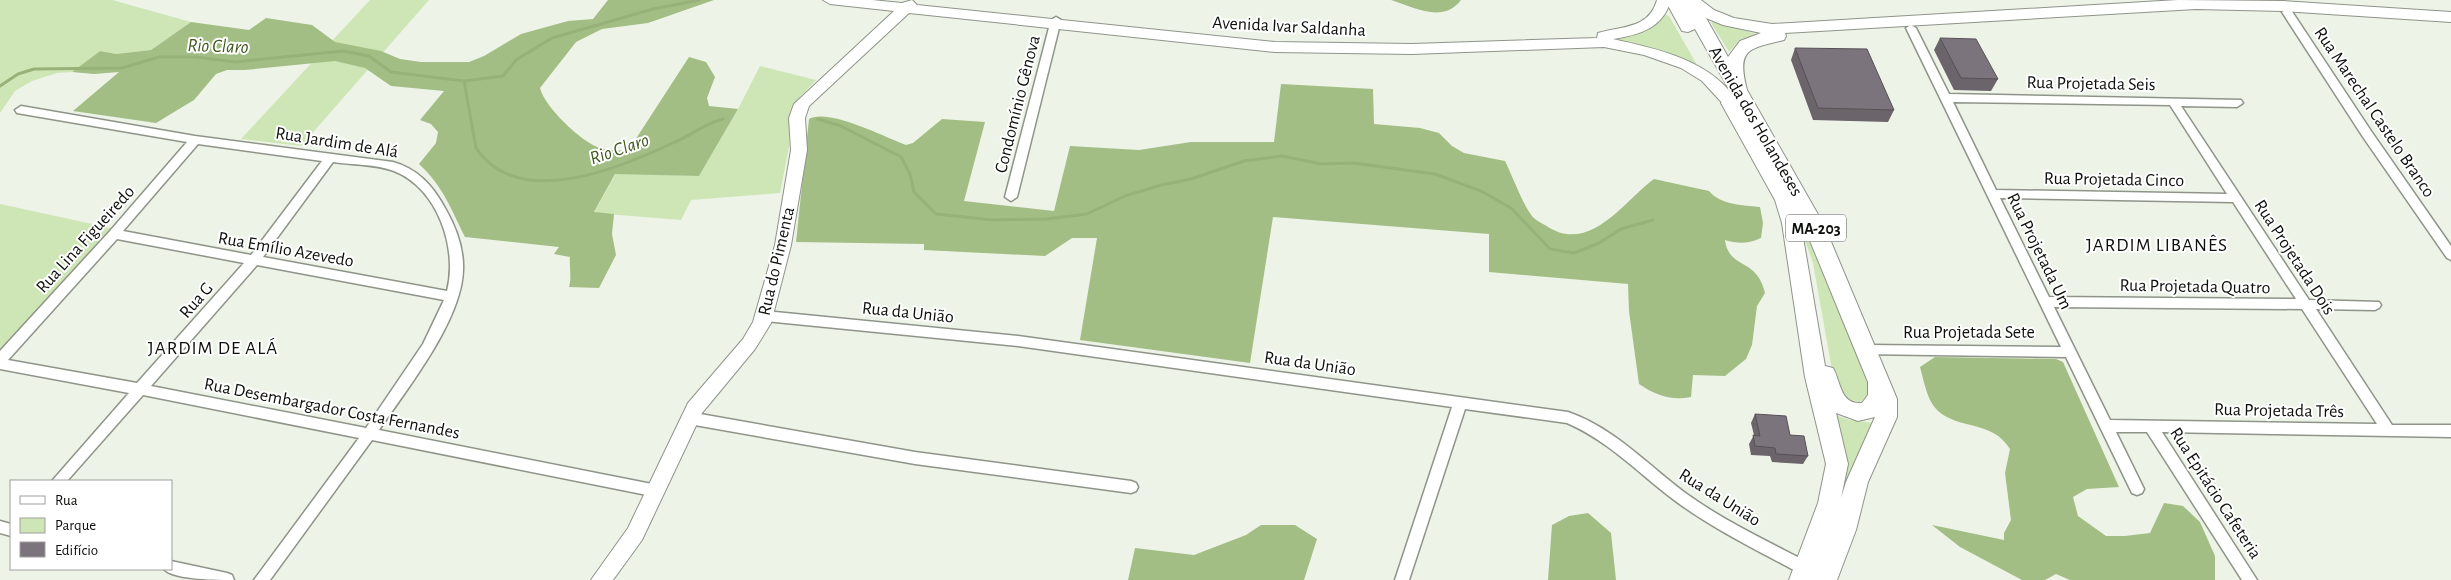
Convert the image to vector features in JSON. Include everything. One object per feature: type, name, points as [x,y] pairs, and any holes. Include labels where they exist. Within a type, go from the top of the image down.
[{"type":"main road","name":"Avenida Ivar Saldanha","points":[[830,0],[908,6],[1240,44],[1302,48],[1412,49],[1604,42],[1632,47],[1686,65],[1734,96]]},
{"type":"main road","name":"Avenida Ivar Saldanha","points":[[875,0],[908,6]]},
{"type":"main road","name":"Avenida Ivar Saldanha","points":[[1056,22],[1277,43],[1412,44],[1623,33],[1641,28],[1655,19],[1662,10],[1664,0]]},
{"type":"main road","name":"Avenida dos Holandeses","points":[[1673,0],[1814,225],[1886,399],[1886,414],[1857,482],[1844,530],[1811,576]]},
{"type":"main road","name":"Avenida dos Holandeses","points":[[1687,0],[1784,200],[1795,233],[1817,386],[1836,464],[1830,503],[1811,576]]},
{"type":"main road","points":[[1691,0],[1719,18],[1743,25],[1772,29],[2196,4],[2274,5],[2451,17]]},
{"type":"main road","name":"Rua do Pimenta","points":[[602,580],[635,534],[657,491],[689,418],[702,399],[749,344],[765,316],[783,244],[796,169],[800,142],[798,112],[808,97],[908,6]]},
{"type":"main road","points":[[1734,96],[1735,57],[1742,48],[1754,40],[1770,37],[2201,11],[2287,12],[2451,25]]},
{"type":"main road","points":[[1795,233],[1832,394],[1845,407],[1856,411],[1871,410],[1877,405],[1880,397],[1876,374]]},
{"type":"street","name":"Rua Marechal Castelo Branco","points":[[2287,12],[2367,134],[2451,256]]},
{"type":"street","name":"Condomínio Gênova","points":[[1012,197],[1056,22]]},
{"type":"street","name":"Rua Projetada Um","points":[[1911,28],[2137,489]]},
{"type":"street","name":"Rua Projetada Seis","points":[[1945,98],[2237,103]]},
{"type":"street","name":"Rua Projetada Dois","points":[[2173,102],[2388,430]]},
{"type":"street","name":"Rua Jardim de Alá","points":[[21,110],[195,140],[393,166],[417,177],[427,188],[446,221],[452,239],[456,278],[452,297],[444,318],[432,340],[370,436],[262,580]]},
{"type":"street","name":"Rua Lina Figueiredo","points":[[0,360],[114,234],[195,140]]},
{"type":"street","name":"Rua G","points":[[60,480],[143,388],[253,260],[330,157]]},
{"type":"street","name":"Rua Projetada Cinco","points":[[1992,194],[2236,198]]},
{"type":"street","name":"Rua Emílio Azevedo","points":[[114,234],[452,297]]},
{"type":"street","name":"Rua Projetada Quatro","points":[[2045,302],[2375,305]]},
{"type":"street","name":"Rua da União","points":[[765,316],[1018,341],[1560,416],[1587,426],[1608,439],[1688,503],[1811,576]]},
{"type":"street","name":"Rua Projetada Sete","points":[[1867,350],[2070,352]]},
{"type":"street","name":"Rua Desembargador Costa Fernandes","points":[[0,364],[143,388],[370,436],[657,491]]},
{"type":"street","points":[[1402,580],[1460,403]]},
{"type":"street","points":[[689,418],[915,458],[1131,487]]},
{"type":"street","name":"Rua Projetada Três","points":[[2106,426],[2451,431]]},
{"type":"street","name":"Rua Epitácio Cafeteria","points":[[2150,426],[2250,580]]},
{"type":"street","points":[[172,567],[227,580]]},
{"type":"green space","points":[[0,0],[112,0],[191,22],[151,50],[116,54],[100,51],[72,72],[57,73],[32,81],[15,91],[0,113]]},
{"type":"green space","points":[[370,0],[429,0],[301,146],[241,139]]},
{"type":"green space","points":[[608,0],[714,0],[648,23],[602,29],[576,42],[540,88],[548,104],[583,139],[600,148],[628,151],[689,57],[706,62],[715,77],[707,98],[709,106],[738,109],[699,176],[615,174],[594,212],[614,214],[612,234],[616,255],[599,288],[569,287],[570,257],[554,254],[559,247],[465,237],[440,189],[419,164],[436,143],[438,132],[431,124],[420,120],[444,91],[391,86],[365,68],[335,61],[227,70],[216,74],[194,100],[156,123],[73,111],[119,72],[94,74],[72,72],[100,51],[116,54],[151,50],[191,22],[249,30],[266,18],[312,25],[335,42],[381,51],[400,59],[421,62],[469,62],[484,56],[521,34],[568,21],[593,19]]},
{"type":"green space","points":[[1391,0],[1461,0],[1454,7],[1446,11],[1428,12]]},
{"type":"green space","points":[[1666,15],[1669,16],[1697,65],[1609,39],[1641,32]]},
{"type":"green space","points":[[1711,23],[1760,35],[1741,39],[1729,52]]},
{"type":"green space","points":[[760,66],[816,80],[794,103],[790,112],[789,147],[780,193],[691,200],[681,220],[594,213],[616,173],[699,176],[738,109]]},
{"type":"green space","points":[[1281,84],[1373,89],[1374,124],[1420,128],[1439,133],[1452,146],[1464,153],[1505,161],[1521,197],[1532,216],[1561,233],[1576,234],[1591,230],[1617,212],[1654,179],[1709,191],[1726,202],[1760,207],[1763,223],[1761,238],[1743,243],[1725,240],[1732,256],[1756,274],[1765,293],[1757,306],[1752,345],[1746,359],[1725,376],[1693,375],[1691,397],[1670,398],[1651,391],[1639,384],[1629,311],[1628,284],[1489,272],[1489,234],[1273,217],[1250,363],[1080,340],[1097,238],[1072,238],[1045,256],[924,250],[924,244],[796,242],[809,119],[830,117],[843,120],[906,145],[913,143],[942,119],[985,122],[964,201],[1054,211],[1070,146],[1139,150],[1191,142],[1274,142]]},
{"type":"green space","points":[[0,204],[111,228],[3,349],[0,349]]},
{"type":"green space","points":[[1797,218],[1800,219],[1836,301],[1869,388],[1868,396],[1860,402],[1847,399],[1835,387],[1813,263]]},
{"type":"green space","points":[[1935,357],[2056,359],[2063,362],[2119,487],[2087,489],[2073,497],[2078,516],[2106,536],[2125,536],[2150,533],[2164,503],[2183,506],[2200,522],[2215,556],[2215,580],[2070,580],[2056,574],[2045,580],[2022,580],[1960,547],[1932,525],[2004,540],[2004,533],[2011,520],[2005,473],[2010,449],[2003,440],[1985,429],[1956,421],[1934,407],[1926,391],[1920,367]]},
{"type":"green space","points":[[1835,415],[1850,420],[1873,423],[1849,483],[1845,478]]},
{"type":"green space","points":[[1588,513],[1611,533],[1616,580],[1548,580],[1552,525],[1569,516]]},
{"type":"green space","points":[[1261,525],[1295,525],[1317,539],[1304,580],[1128,580],[1135,548],[1194,555],[1246,535]]},
{"type":"building","points":[[1940,38],[1976,39],[1998,79],[1961,78]]},
{"type":"building","points":[[1795,48],[1867,49],[1894,110],[1818,108]]},
{"type":"building","points":[[1755,414],[1786,416],[1790,435],[1804,436],[1808,456],[1776,454],[1775,448],[1755,446],[1753,435],[1760,436]]},
{"type":"waterway","name":"Rio Claro","points":[[464,81],[503,76],[516,60],[552,38],[653,9],[699,0]]},
{"type":"waterway","name":"Rio Claro","points":[[0,86],[18,74],[34,69],[122,68],[159,57],[196,57],[235,62],[343,51],[369,56],[391,72],[464,81]]},
{"type":"waterway","name":"Rio Claro","points":[[464,81],[476,148],[495,167],[518,178],[544,181],[600,172],[653,152],[723,119]]},
{"type":"waterway","points":[[818,119],[841,126],[901,157],[910,174],[914,192],[936,214],[992,220],[1046,219],[1087,214],[1125,196],[1161,185],[1191,179],[1244,161],[1282,156],[1321,164],[1354,163],[1435,174],[1481,191],[1511,208],[1550,249],[1574,253],[1599,243],[1621,229],[1653,220]]},
{"type":"district","name":"JARDIM LIBANÊS","points":[[2157,244]]},
{"type":"district","name":"JARDIM DE ALÁ","points":[[213,347]]}]
